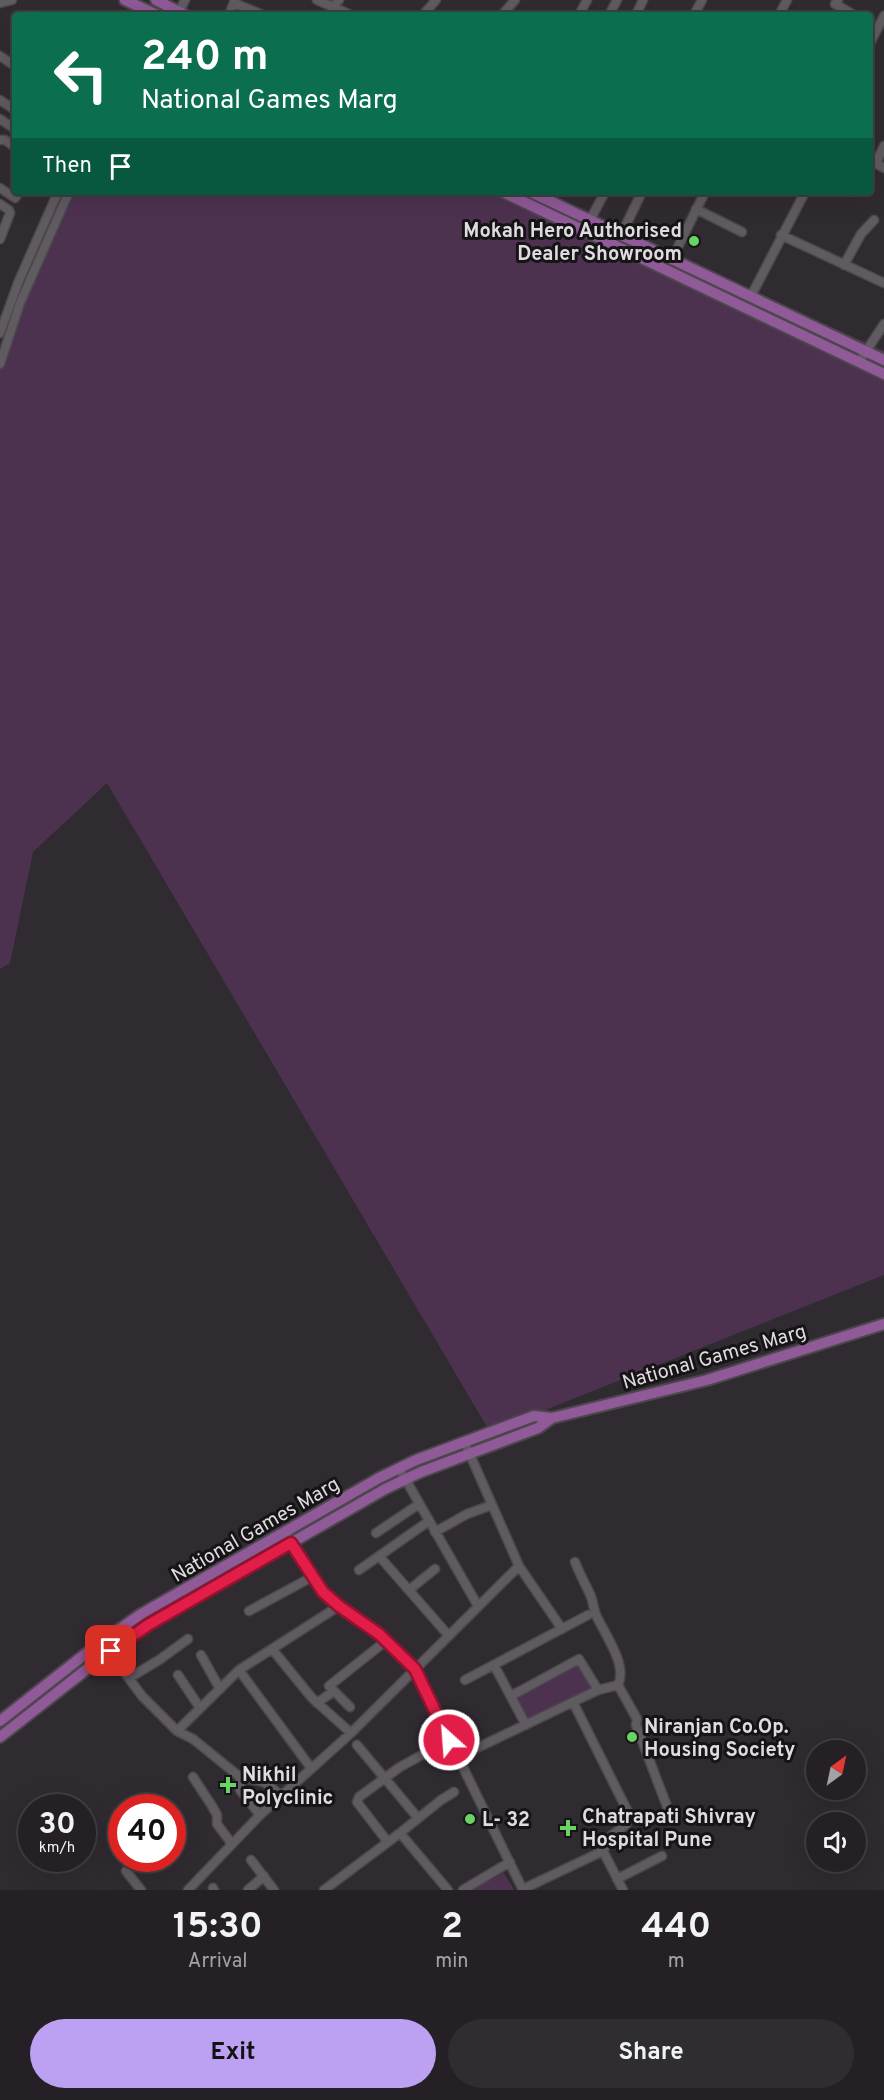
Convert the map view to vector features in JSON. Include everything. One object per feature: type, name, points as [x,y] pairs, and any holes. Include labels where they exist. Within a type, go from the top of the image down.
[{"type":"main road","points":[[125,0],[151,12]]},
{"type":"main road","points":[[156,0],[180,12]]},
{"type":"main road","points":[[509,195],[884,374]]},
{"type":"main road","points":[[548,196],[591,220],[884,360]]},
{"type":"main road","name":"National Games Marg","points":[[0,1721],[141,1614],[399,1468],[464,1441],[534,1416],[552,1418],[707,1380],[884,1324]]},
{"type":"main road","name":"National Games Marg","points":[[0,1737],[109,1652],[148,1625],[405,1479],[538,1428],[552,1418]]},
{"type":"street","points":[[0,3],[12,0]]},
{"type":"street","points":[[317,0],[336,4]]},
{"type":"street","points":[[426,12],[436,0]]},
{"type":"street","points":[[505,12],[515,0]]},
{"type":"street","points":[[838,0],[836,4],[849,12]]},
{"type":"street","points":[[234,1],[257,12]]},
{"type":"street","points":[[874,26],[884,16]]},
{"type":"street","points":[[0,100],[12,110]]},
{"type":"street","points":[[0,119],[12,127]]},
{"type":"street","points":[[877,164],[884,146]]},
{"type":"street","points":[[0,188],[15,198],[17,195]]},
{"type":"street","points":[[0,330],[57,195]]},
{"type":"street","points":[[0,364],[20,303],[68,195]]},
{"type":"street","points":[[591,220],[604,195]]},
{"type":"street","points":[[621,234],[640,195]]},
{"type":"street","points":[[672,259],[703,195]]},
{"type":"street","points":[[751,296],[803,195]]},
{"type":"street","points":[[540,211],[548,196]]},
{"type":"street","points":[[0,204],[10,213],[0,239]]},
{"type":"street","points":[[696,209],[742,232]]},
{"type":"street","points":[[844,265],[861,234],[874,220]]},
{"type":"street","points":[[781,236],[884,284]]},
{"type":"street","points":[[859,362],[884,324]]},
{"type":"street","points":[[464,1441],[519,1566],[562,1629]]},
{"type":"street","points":[[399,1468],[478,1606]]},
{"type":"street","points":[[376,1533],[419,1504]]},
{"type":"street","points":[[435,1532],[467,1514],[492,1505]]},
{"type":"street","points":[[359,1570],[429,1521]]},
{"type":"street","points":[[285,1532],[312,1578],[323,1592],[387,1640],[415,1669],[523,1890],[603,1851],[612,1835],[626,1825],[630,1816],[573,1702]]},
{"type":"street","points":[[379,1556],[449,1636]]},
{"type":"street","points":[[575,1562],[590,1592],[597,1617],[602,1623],[616,1656],[621,1678],[618,1685]]},
{"type":"street","points":[[188,1890],[260,1815],[351,1732],[519,1566]]},
{"type":"street","points":[[409,1590],[435,1569]]},
{"type":"street","points":[[249,1611],[312,1578]]},
{"type":"street","points":[[177,1731],[239,1670],[339,1606]]},
{"type":"street","points":[[465,1680],[588,1615]]},
{"type":"street","points":[[129,1678],[188,1639]]},
{"type":"street","points":[[350,1707],[329,1686],[387,1640]]},
{"type":"street","points":[[102,1642],[142,1696],[177,1731],[194,1739],[240,1776],[264,1782],[282,1796]]},
{"type":"street","points":[[272,1649],[317,1702],[351,1732]]},
{"type":"street","points":[[201,1655],[220,1689]]},
{"type":"street","points":[[511,1696],[579,1659],[598,1690]]},
{"type":"street","points":[[494,1665],[526,1725]]},
{"type":"street","points":[[239,1670],[311,1768]]},
{"type":"street","points":[[178,1675],[200,1708]]},
{"type":"street","points":[[458,1757],[598,1690],[618,1685]]},
{"type":"street","points":[[618,1685],[637,1719],[636,1725],[668,1809]]},
{"type":"street","points":[[317,1702],[334,1691]]},
{"type":"street","points":[[387,1842],[357,1802],[358,1797],[400,1767],[449,1740]]},
{"type":"street","points":[[357,1744],[418,1818]]},
{"type":"street","points":[[240,1776],[240,1790],[260,1815]]},
{"type":"street","points":[[194,1778],[217,1815],[217,1824],[232,1844]]},
{"type":"street","points":[[324,1890],[454,1792]]},
{"type":"street","points":[[400,1833],[448,1890]]},
{"type":"street","points":[[603,1851],[623,1890]]},
{"type":"street","points":[[617,1879],[662,1856]]},
{"type":"street","points":[[251,1860],[274,1890]]},
{"type":"street","points":[[463,1890],[510,1862]]},
{"type":"street","points":[[127,1872],[141,1890]]},
{"type":"street","points":[[248,1890],[264,1876]]},
{"type":"shaded area","points":[[60,195],[538,195],[884,351],[884,1275],[490,1432],[107,783],[33,852],[10,963],[0,969],[0,352]]},
{"type":"shaded area","points":[[579,1659],[598,1690],[526,1725],[511,1696]]},
{"type":"shaded area","points":[[504,1873],[514,1890],[471,1890]]},
{"type":"place","name":"Mokah Hero Authorised Dealer Showroom","points":[[694,241]]},
{"type":"place","name":"Niranjan Co.Op. Housing Society","points":[[632,1737]]},
{"type":"place","name":"Nikhil Polyclinic","points":[[228,1785]]},
{"type":"place","name":"L- 32","points":[[470,1819]]},
{"type":"place","name":"Chatrapati Shivray Hospital Pune","points":[[568,1828]]},
{"type":"route","points":[[111,1651],[148,1625],[291,1543],[323,1592],[391,1644],[415,1669],[449,1740]]}]
